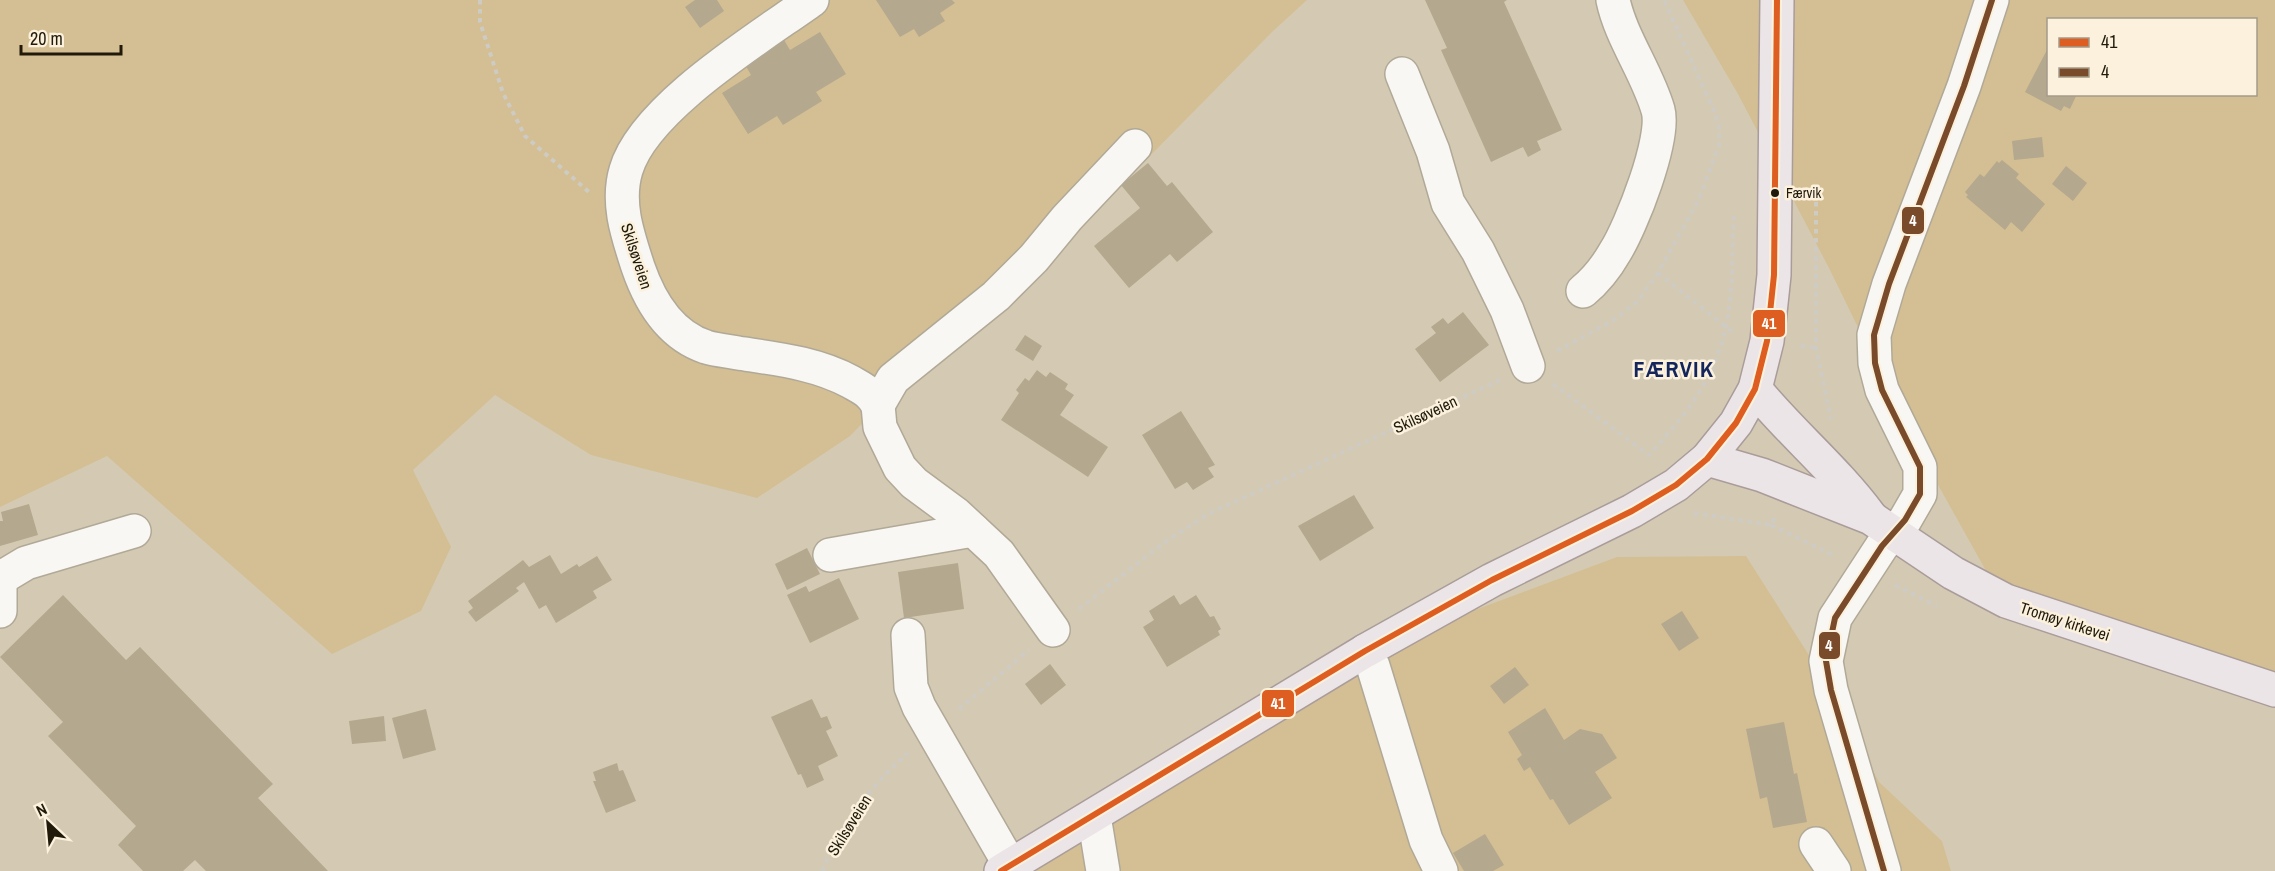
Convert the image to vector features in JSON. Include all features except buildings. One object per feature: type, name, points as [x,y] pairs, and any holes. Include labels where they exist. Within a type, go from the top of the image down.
[{"type":"main road","points":[[1005,868],[1365,651],[1492,580],[1632,511],[1676,485],[1722,463],[1736,423],[1764,401],[1774,275],[1777,0]]},
{"type":"main road","name":"Tromøy kirkevei","points":[[1764,401],[1882,525]]},
{"type":"main road","name":"Tromøy kirkevei","points":[[1722,463],[1762,475],[1882,525],[1953,573],[2006,601],[2275,690]]},
{"type":"street","name":"Skilsøveien","points":[[812,0],[684,93],[646,131],[626,168],[623,185],[624,226],[647,291],[673,329],[689,340],[708,348],[811,365],[835,373],[871,394],[878,405]]},
{"type":"street","points":[[1583,291],[1615,252],[1631,219],[1655,154],[1659,112],[1613,0]]},
{"type":"street","points":[[1884,871],[1831,690],[1826,661],[1835,618],[1881,546],[1882,525],[1905,520],[1920,494],[1920,467],[1882,390],[1875,363],[1874,335],[1889,284],[1964,86],[1992,0]]},
{"type":"street","points":[[1402,74],[1433,152],[1448,203],[1483,261],[1507,310],[1528,366]]},
{"type":"street","points":[[1053,630],[999,554],[956,514],[914,483],[900,468],[880,427],[878,405],[893,379],[996,296],[1034,258],[1067,218],[1136,146]]},
{"type":"street","points":[[830,555],[973,530]]},
{"type":"street","points":[[0,611],[1,577],[26,563],[134,531]]},
{"type":"street","points":[[908,635],[910,687],[1005,868]]},
{"type":"street","points":[[1365,651],[1373,666],[1426,840],[1441,871]]},
{"type":"street","points":[[1094,816],[1103,871]]},
{"type":"street","points":[[1816,844],[1834,871]]},
{"type":"path","points":[[480,0],[480,22],[503,93],[525,136],[624,226]]},
{"type":"path","points":[[1528,366],[1649,455],[1680,422],[1699,396],[1712,370],[1725,326],[1731,291],[1734,216]]},
{"type":"path","points":[[1658,273],[1725,326]]},
{"type":"path","name":"Skilsøveien","points":[[822,871],[828,856],[864,797],[893,766],[1053,630],[1165,542],[1208,514],[1528,366]]},
{"type":"shaded area","points":[[0,0],[1307,0],[1272,32],[1075,232],[948,335],[850,436],[757,498],[591,455],[495,395],[413,470],[451,547],[421,611],[332,654],[107,456],[0,507]]},
{"type":"shaded area","points":[[1683,0],[2275,0],[2275,692],[2009,612],[1913,440],[1829,268],[1738,94]]},
{"type":"shaded area","points":[[1746,556],[1819,671],[1879,782],[1942,841],[1951,871],[1016,871],[1432,626],[1617,557]]},
{"type":"transit line","name":"41","points":[[1001,871],[1365,651],[1492,580],[1632,511],[1676,485],[1707,459],[1736,423],[1755,389],[1767,341],[1774,275],[1777,0]]},
{"type":"transit line","name":"4","points":[[1884,871],[1831,690],[1826,661],[1835,618],[1882,546],[1905,520],[1920,494],[1920,467],[1882,390],[1875,363],[1874,335],[1889,284],[1964,86],[1992,0]]},
{"type":"place","name":"Færvik","points":[[1775,193]]},
{"type":"district","name":"FÆRVIK","points":[[1674,369]]}]
